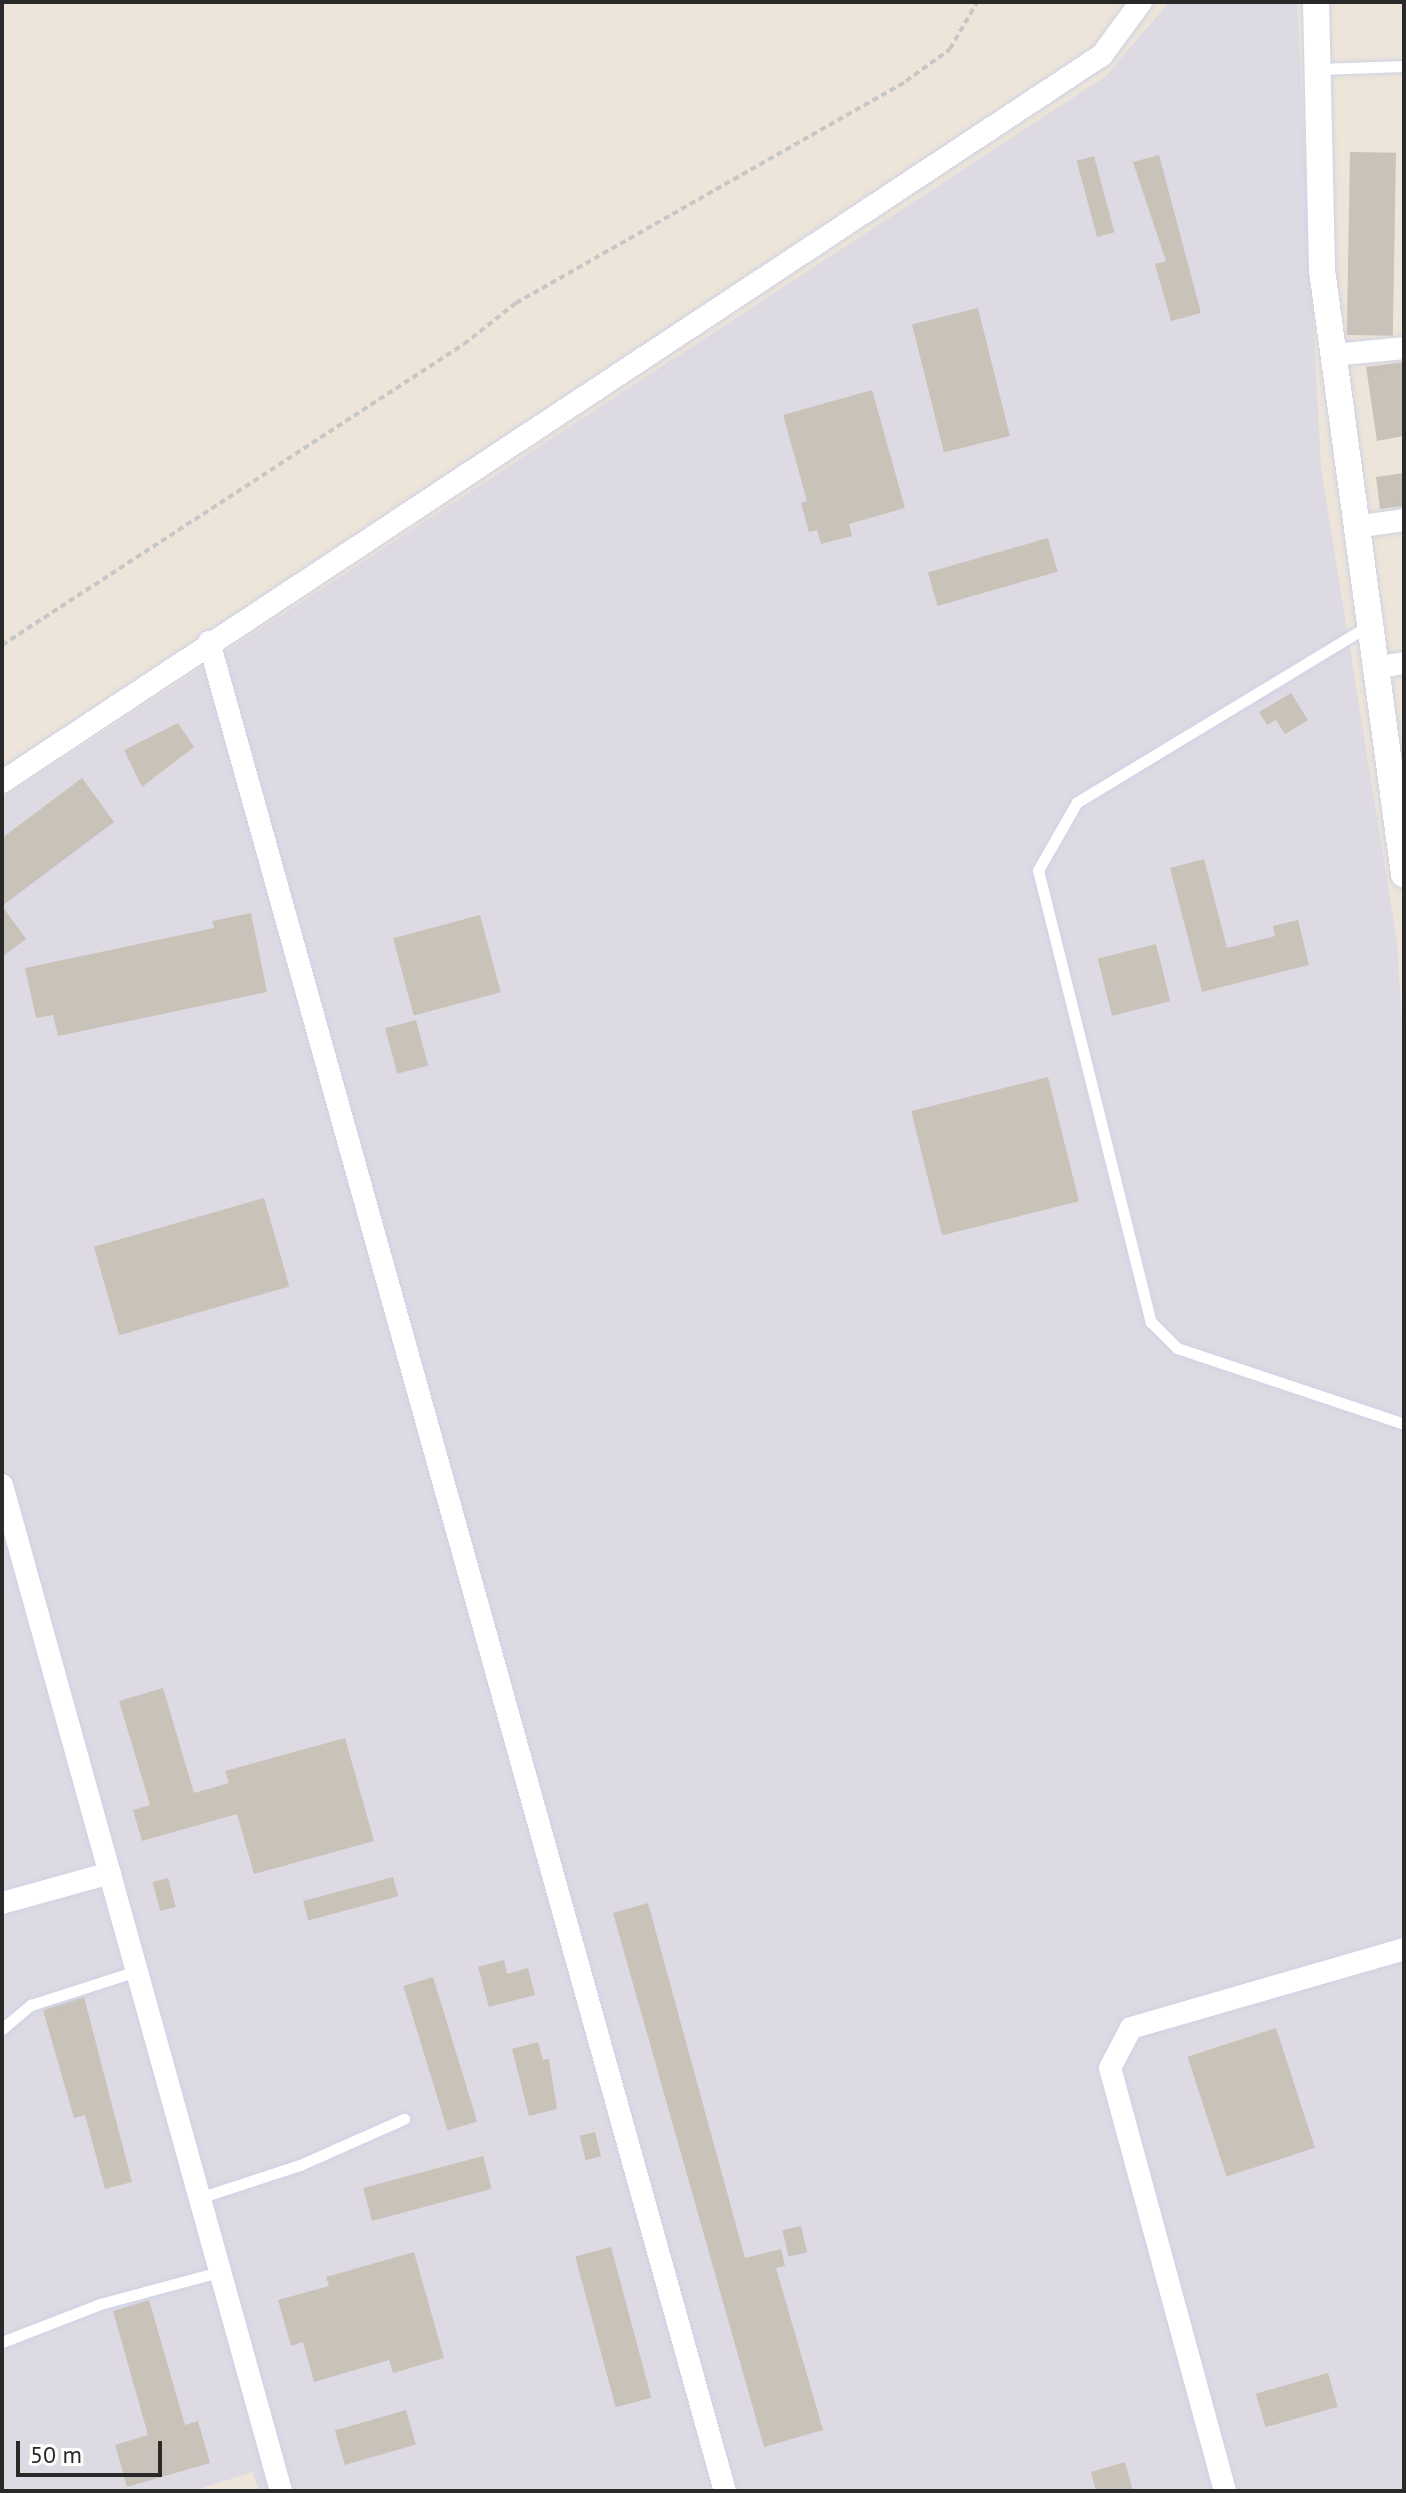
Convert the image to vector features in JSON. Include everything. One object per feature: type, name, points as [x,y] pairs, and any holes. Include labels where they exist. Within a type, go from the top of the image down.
[{"type":"street","points":[[2,782],[209,642],[1102,55],[1141,2]]},
{"type":"street","points":[[1316,2],[1322,270],[1355,527],[1402,838],[1404,874]]},
{"type":"street","points":[[1333,355],[1404,348]]},
{"type":"street","points":[[1355,527],[1404,520]]},
{"type":"street","points":[[209,642],[725,2491]]},
{"type":"street","points":[[1375,668],[1404,663]]},
{"type":"street","points":[[2,1485],[281,2491]]},
{"type":"street","points":[[2,1903],[110,1873]]},
{"type":"street","points":[[1225,2491],[1110,2068],[1131,2028],[1404,1949]]},
{"type":"lane","points":[[1317,69],[1404,66]]},
{"type":"lane","points":[[1369,626],[1077,802],[1038,870],[1151,1322],[1177,1348],[1404,1424]]},
{"type":"lane","points":[[2,2029],[31,2005],[137,1971]]},
{"type":"lane","points":[[198,2198],[300,2165],[404,2119]]},
{"type":"lane","points":[[2,2342],[100,2304],[219,2272]]},
{"type":"path","points":[[2,645],[464,344],[516,303],[906,81],[950,49],[977,2]]},
{"type":"shaded area","points":[[1169,2],[1297,2],[1321,468],[1397,942],[1404,1059],[1404,2491],[259,2491],[253,2472],[192,2491],[2,2491],[2,798],[1106,76]]},
{"type":"building","points":[[1350,152],[1396,153],[1393,336],[1347,335]]},
{"type":"building","points":[[1159,155],[1201,313],[1171,321],[1155,264],[1166,261],[1133,162]]},
{"type":"building","points":[[1094,156],[1114,232],[1097,237],[1077,161]]},
{"type":"building","points":[[978,308],[1010,436],[944,453],[912,324]]},
{"type":"building","points":[[1404,362],[1404,436],[1377,441],[1366,367]]},
{"type":"building","points":[[872,390],[905,508],[849,524],[852,536],[821,544],[817,530],[809,532],[801,503],[807,501],[783,415]]},
{"type":"building","points":[[1404,473],[1404,506],[1380,509],[1376,477]]},
{"type":"building","points":[[1048,538],[1058,572],[937,606],[928,572]]},
{"type":"building","points":[[1291,693],[1308,720],[1285,734],[1276,720],[1267,725],[1259,712]]},
{"type":"building","points":[[178,723],[194,747],[142,787],[124,750]]},
{"type":"building","points":[[82,778],[114,822],[2,906],[2,838]]},
{"type":"building","points":[[1204,859],[1227,948],[1275,936],[1273,926],[1298,920],[1309,965],[1202,992],[1170,868]]},
{"type":"building","points":[[2,906],[26,939],[2,957]]},
{"type":"building","points":[[251,913],[267,992],[58,1036],[53,1015],[36,1018],[25,968],[214,928],[212,921]]},
{"type":"building","points":[[480,915],[501,992],[414,1016],[393,938]]},
{"type":"building","points":[[1156,944],[1170,1001],[1112,1016],[1098,959]]},
{"type":"building","points":[[416,1020],[428,1065],[397,1074],[385,1028]]},
{"type":"building","points":[[1048,1077],[1079,1201],[942,1235],[911,1111]]},
{"type":"building","points":[[264,1198],[289,1286],[119,1335],[94,1247]]},
{"type":"building","points":[[163,1688],[194,1793],[229,1783],[225,1771],[345,1738],[374,1841],[254,1874],[237,1814],[142,1841],[133,1810],[150,1805],[119,1701]]},
{"type":"building","points":[[393,1877],[398,1896],[308,1920],[303,1901]]},
{"type":"building","points":[[168,1878],[176,1907],[160,1911],[153,1882]]},
{"type":"building","points":[[648,1903],[745,2258],[781,2249],[785,2266],[776,2268],[823,2430],[764,2447],[613,1913]]},
{"type":"building","points":[[504,1960],[507,1974],[528,1968],[535,1995],[489,2007],[478,1967]]},
{"type":"building","points":[[433,1977],[477,2121],[448,2130],[403,1986]]},
{"type":"building","points":[[84,1997],[132,2182],[105,2189],[85,2115],[74,2118],[43,2010]]},
{"type":"building","points":[[1276,2028],[1315,2148],[1226,2177],[1188,2057]]},
{"type":"building","points":[[538,2042],[543,2060],[549,2059],[557,2109],[529,2116],[512,2049]]},
{"type":"building","points":[[595,2132],[601,2156],[586,2160],[579,2136]]},
{"type":"building","points":[[483,2156],[492,2189],[372,2221],[363,2188]]},
{"type":"building","points":[[801,2226],[807,2252],[789,2257],[782,2230]]},
{"type":"building","points":[[611,2247],[651,2398],[616,2407],[575,2257]]},
{"type":"building","points":[[414,2252],[444,2358],[393,2373],[389,2360],[314,2382],[303,2342],[291,2346],[278,2300],[329,2286],[326,2277]]},
{"type":"building","points":[[149,2300],[185,2425],[198,2421],[210,2463],[127,2487],[115,2445],[148,2435],[113,2311]]},
{"type":"building","points":[[1328,2373],[1338,2407],[1266,2427],[1256,2394]]},
{"type":"building","points":[[406,2410],[416,2445],[345,2465],[335,2430]]},
{"type":"building","points":[[1125,2462],[1133,2491],[1096,2491],[1091,2472]]}]
